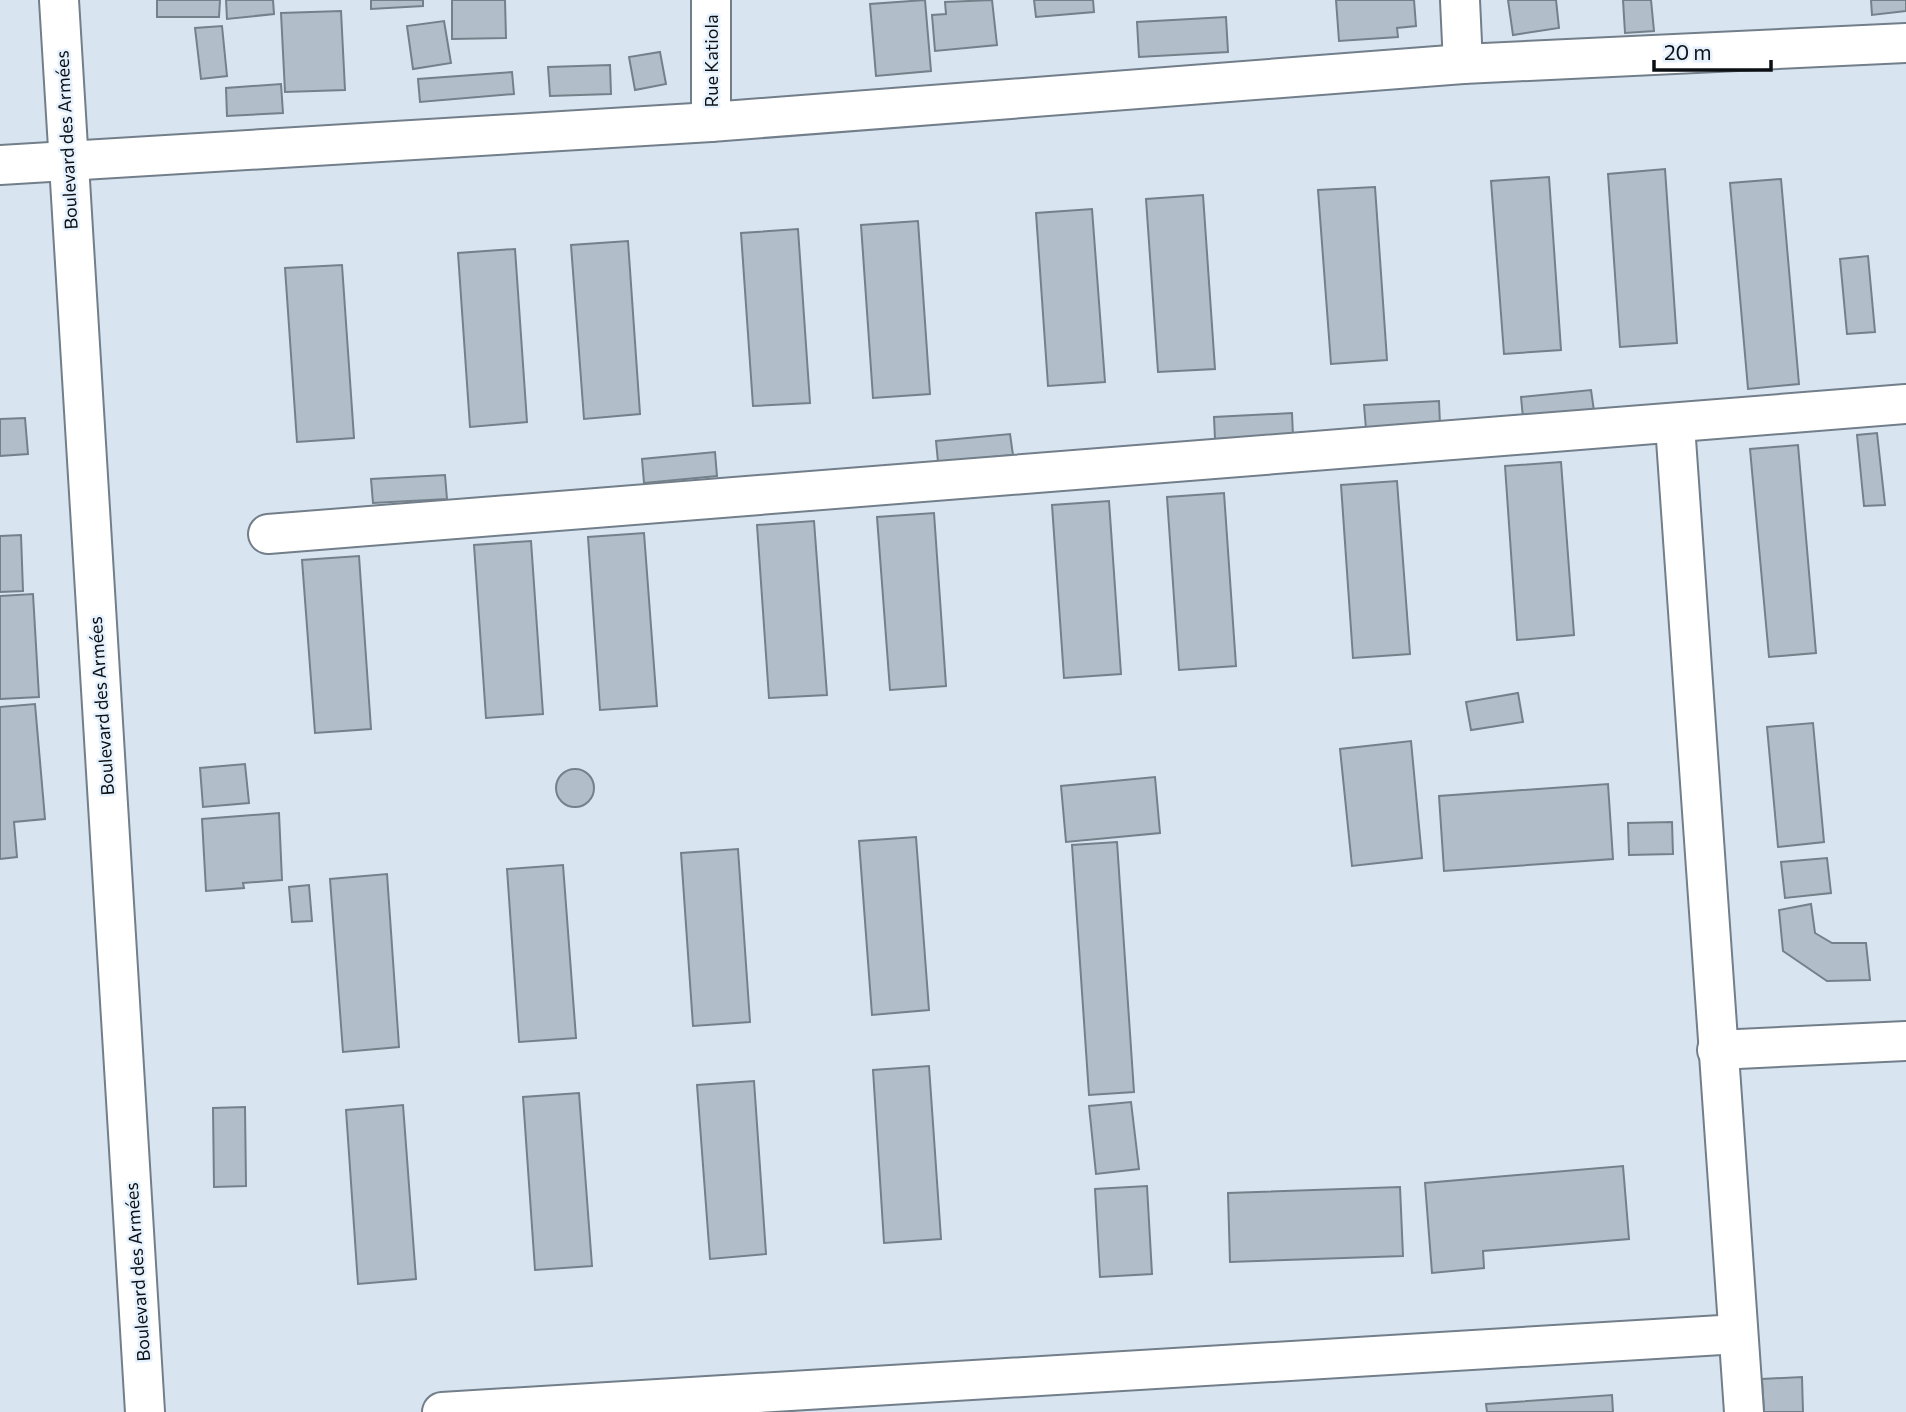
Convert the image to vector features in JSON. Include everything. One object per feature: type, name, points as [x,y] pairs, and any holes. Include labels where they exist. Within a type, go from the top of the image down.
[{"type":"street","name":"Boulevard des Armées","points":[[58,0],[145,1412]]},
{"type":"street","name":"Rue Katiola","points":[[711,0],[711,122]]},
{"type":"street","points":[[1460,0],[1463,64]]},
{"type":"street","points":[[0,165],[711,122],[1463,64],[1906,43]]},
{"type":"street","points":[[268,534],[1675,425],[1906,404]]},
{"type":"street","points":[[1675,425],[1744,1412]]},
{"type":"street","points":[[1717,1050],[1906,1041]]},
{"type":"street","points":[[442,1412],[1738,1334]]},
{"type":"building","points":[[157,0],[220,0],[219,17],[157,17]]},
{"type":"building","points":[[226,0],[273,0],[274,14],[227,19]]},
{"type":"building","points":[[371,0],[423,0],[423,6],[371,9]]},
{"type":"building","points":[[452,0],[505,0],[506,38],[452,39]]},
{"type":"building","points":[[925,0],[931,71],[876,76],[870,4]]},
{"type":"building","points":[[992,0],[997,45],[935,51],[932,15],[946,14],[945,2]]},
{"type":"building","points":[[1034,0],[1093,0],[1094,12],[1036,17]]},
{"type":"building","points":[[1336,0],[1414,0],[1416,26],[1397,28],[1398,37],[1339,41]]},
{"type":"building","points":[[1508,0],[1556,0],[1559,28],[1513,35]]},
{"type":"building","points":[[1623,0],[1651,0],[1654,31],[1625,33]]},
{"type":"building","points":[[1871,0],[1906,0],[1906,11],[1872,15]]},
{"type":"building","points":[[341,11],[345,90],[285,92],[281,13]]},
{"type":"building","points":[[1226,17],[1228,52],[1139,57],[1137,22]]},
{"type":"building","points":[[444,21],[451,63],[413,69],[407,26]]},
{"type":"building","points":[[222,26],[227,76],[201,79],[195,28]]},
{"type":"building","points":[[660,52],[666,84],[635,90],[629,57]]},
{"type":"building","points":[[610,65],[611,94],[550,96],[548,67]]},
{"type":"building","points":[[512,72],[514,94],[420,102],[418,79]]},
{"type":"building","points":[[281,84],[283,113],[227,116],[226,88]]},
{"type":"building","points":[[1665,169],[1677,343],[1620,347],[1608,174]]},
{"type":"building","points":[[1549,177],[1561,350],[1504,354],[1491,181]]},
{"type":"building","points":[[1781,179],[1799,384],[1748,389],[1730,183]]},
{"type":"building","points":[[1375,187],[1387,360],[1331,364],[1318,190]]},
{"type":"building","points":[[1203,195],[1215,369],[1158,372],[1146,199]]},
{"type":"building","points":[[1092,209],[1105,382],[1048,386],[1036,213]]},
{"type":"building","points":[[918,221],[930,394],[873,398],[861,225]]},
{"type":"building","points":[[798,229],[810,403],[753,406],[741,233]]},
{"type":"building","points":[[628,241],[640,414],[584,419],[571,245]]},
{"type":"building","points":[[515,249],[527,422],[470,427],[458,253]]},
{"type":"building","points":[[1868,256],[1875,332],[1847,334],[1840,259]]},
{"type":"building","points":[[342,265],[354,438],[297,442],[285,268]]},
{"type":"building","points":[[1591,390],[1594,411],[1523,418],[1521,397]]},
{"type":"building","points":[[1439,401],[1440,424],[1366,429],[1364,405]]},
{"type":"building","points":[[1292,413],[1293,436],[1215,439],[1214,417]]},
{"type":"building","points":[[25,418],[28,454],[0,456],[0,419]]},
{"type":"building","points":[[1877,433],[1885,505],[1864,506],[1857,435]]},
{"type":"building","points":[[1010,434],[1013,455],[938,462],[936,441]]},
{"type":"building","points":[[1798,445],[1816,653],[1769,657],[1750,449]]},
{"type":"building","points":[[715,452],[717,476],[644,483],[642,459]]},
{"type":"building","points":[[1561,462],[1574,635],[1517,640],[1505,466]]},
{"type":"building","points":[[445,475],[447,499],[373,503],[371,479]]},
{"type":"building","points":[[1397,481],[1410,654],[1353,658],[1341,485]]},
{"type":"building","points":[[1224,493],[1236,666],[1179,670],[1167,497]]},
{"type":"building","points":[[1109,501],[1121,674],[1064,678],[1052,505]]},
{"type":"building","points":[[934,513],[946,686],[890,690],[877,517]]},
{"type":"building","points":[[814,521],[827,695],[769,698],[757,525]]},
{"type":"building","points":[[644,533],[657,706],[600,710],[588,537]]},
{"type":"building","points":[[21,535],[23,591],[0,592],[0,536]]},
{"type":"building","points":[[531,541],[543,714],[486,718],[474,545]]},
{"type":"building","points":[[359,556],[371,729],[315,733],[302,560]]},
{"type":"building","points":[[33,594],[39,697],[0,699],[0,596]]},
{"type":"building","points":[[1518,693],[1523,722],[1471,730],[1466,702]]},
{"type":"building","points":[[35,704],[45,819],[14,822],[17,857],[0,859],[0,707]]},
{"type":"building","points":[[1813,723],[1824,842],[1778,847],[1767,727]]},
{"type":"building","points":[[1411,741],[1422,858],[1352,866],[1340,749]]},
{"type":"building","points":[[245,764],[249,803],[203,807],[200,768]]},
{"type":"building","points":[[575,769],[588,775],[594,788],[588,801],[575,807],[562,801],[556,788],[562,775]]},
{"type":"building","points":[[1155,777],[1160,833],[1066,842],[1061,786]]},
{"type":"building","points":[[1608,784],[1613,859],[1444,871],[1439,796]]},
{"type":"building","points":[[279,813],[282,880],[243,883],[244,888],[206,891],[202,819]]},
{"type":"building","points":[[1672,822],[1673,854],[1629,855],[1628,823]]},
{"type":"building","points":[[916,837],[929,1010],[872,1015],[859,841]]},
{"type":"building","points":[[1117,842],[1134,1092],[1089,1095],[1072,845]]},
{"type":"building","points":[[738,849],[750,1022],[693,1026],[681,853]]},
{"type":"building","points":[[1827,858],[1831,893],[1785,898],[1781,862]]},
{"type":"building","points":[[563,865],[576,1038],[519,1042],[507,869]]},
{"type":"building","points":[[387,874],[399,1047],[343,1052],[330,879]]},
{"type":"building","points":[[309,885],[312,921],[292,922],[289,887]]},
{"type":"building","points":[[1811,904],[1815,933],[1832,943],[1866,943],[1870,980],[1827,981],[1783,951],[1779,910]]},
{"type":"building","points":[[929,1066],[941,1239],[884,1243],[873,1070]]},
{"type":"building","points":[[754,1081],[766,1254],[710,1259],[697,1085]]},
{"type":"building","points":[[579,1093],[592,1266],[535,1270],[523,1097]]},
{"type":"building","points":[[1131,1102],[1139,1169],[1096,1174],[1089,1106]]},
{"type":"building","points":[[403,1105],[416,1279],[358,1284],[346,1110]]},
{"type":"building","points":[[245,1107],[246,1186],[214,1187],[213,1108]]},
{"type":"building","points":[[1623,1166],[1629,1239],[1483,1251],[1484,1268],[1432,1273],[1425,1183]]},
{"type":"building","points":[[1147,1186],[1152,1274],[1100,1277],[1095,1189]]},
{"type":"building","points":[[1400,1187],[1403,1256],[1230,1262],[1228,1193]]},
{"type":"building","points":[[1802,1377],[1803,1412],[1764,1412],[1762,1379]]},
{"type":"building","points":[[1612,1395],[1613,1412],[1487,1412],[1486,1404]]}]
